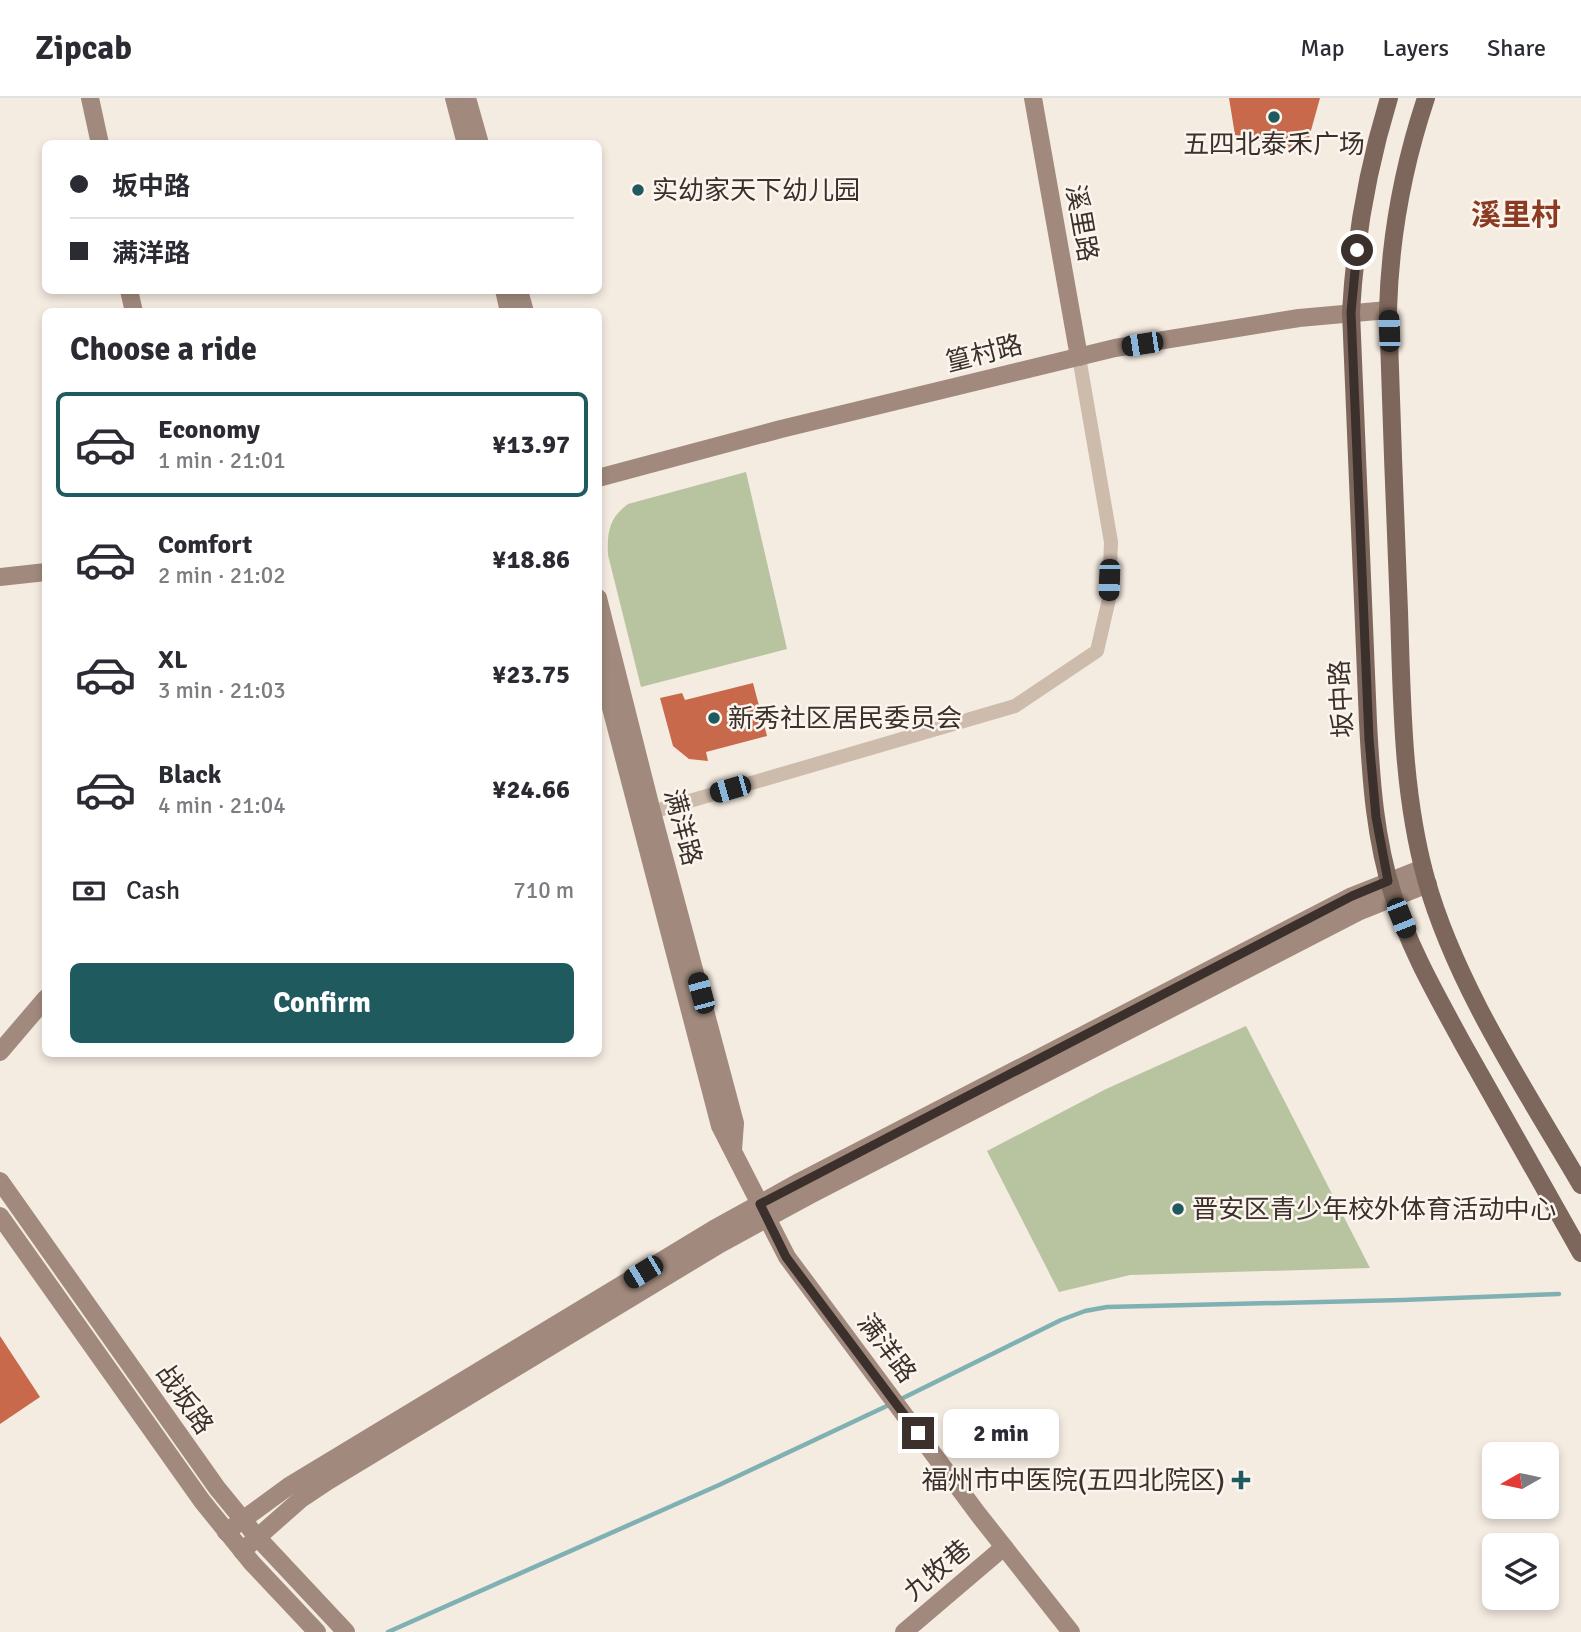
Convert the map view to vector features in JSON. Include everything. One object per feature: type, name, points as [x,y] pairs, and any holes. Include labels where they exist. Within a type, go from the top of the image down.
[{"type":"main road","name":"坂中路","points":[[1389,98],[1364,204],[1351,312],[1369,745],[1379,837],[1391,889],[1411,944],[1433,989],[1581,1253]]},
{"type":"main road","points":[[1426,98],[1401,192],[1388,310],[1403,715],[1411,806],[1426,876],[1471,989],[1576,1164],[1581,1185]]},
{"type":"street","points":[[90,98],[99,140]]},
{"type":"street","points":[[454,98],[465,140]]},
{"type":"street","points":[[467,98],[479,140]]},
{"type":"street","name":"溪里路","points":[[1034,98],[1079,357]]},
{"type":"street","name":"篁村路","points":[[602,477],[781,429],[1115,348],[1351,312],[1388,310]]},
{"type":"street","points":[[652,812],[1015,706],[1097,651],[1109,599],[1111,542],[1079,357]]},
{"type":"street","points":[[0,577],[42,572]]},
{"type":"street","name":"满洋路","points":[[602,614],[735,1123],[733,1150]]},
{"type":"street","name":"满洋路","points":[[602,674],[720,1126],[786,1257],[1071,1632]]},
{"type":"street","points":[[242,1551],[301,1499],[328,1481],[763,1211],[1352,896],[1391,889],[1426,876]]},
{"type":"street","points":[[0,1052],[42,1003]]},
{"type":"street","name":"战坂路","points":[[0,1181],[202,1468],[242,1520],[346,1632]]},
{"type":"street","points":[[226,1532],[289,1486],[702,1236],[763,1211]]},
{"type":"street","name":"战坂路","points":[[0,1216],[226,1532],[317,1632]]},
{"type":"street","name":"九牧巷","points":[[904,1632],[1004,1547]]},
{"type":"green space","points":[[746,472],[787,649],[641,687],[608,555],[609,532],[613,520],[628,504]]},
{"type":"green space","name":"晋安区青少年校外体育活动中心","points":[[1246,1026],[1370,1268],[1130,1275],[1059,1292],[987,1151],[1106,1089]]},
{"type":"building","name":"五四北泰禾广场","points":[[1229,98],[1320,98],[1305,152],[1235,135]]},
{"type":"building","name":"新秀社区居民委员会","points":[[753,683],[767,736],[706,752],[708,761],[689,759],[673,746],[660,698],[682,693],[685,700]]},
{"type":"building","points":[[0,1336],[40,1397],[0,1424]]},
{"type":"waterway","points":[[899,1400],[1061,1320],[1085,1311],[1107,1307],[1559,1294]]},
{"type":"waterway","points":[[388,1632],[719,1485],[891,1404]]},
{"type":"place","name":"五四北泰禾广场","points":[[1274,117]]},
{"type":"place","name":"实幼家天下幼儿园","points":[[638,190]]},
{"type":"place","name":"新秀社区居民委员会","points":[[714,718]]},
{"type":"place","name":"晋安区青少年校外体育活动中心","points":[[1178,1209]]},
{"type":"place","name":"福州市中医院(五四北院区)","points":[[1241,1480]]},
{"type":"district","name":"溪里村","points":[[1516,215]]},
{"type":"route","points":[[918,1433],[786,1257],[760,1204],[1352,896],[1388,881],[1373,796],[1368,722],[1351,312],[1357,250]]}]
